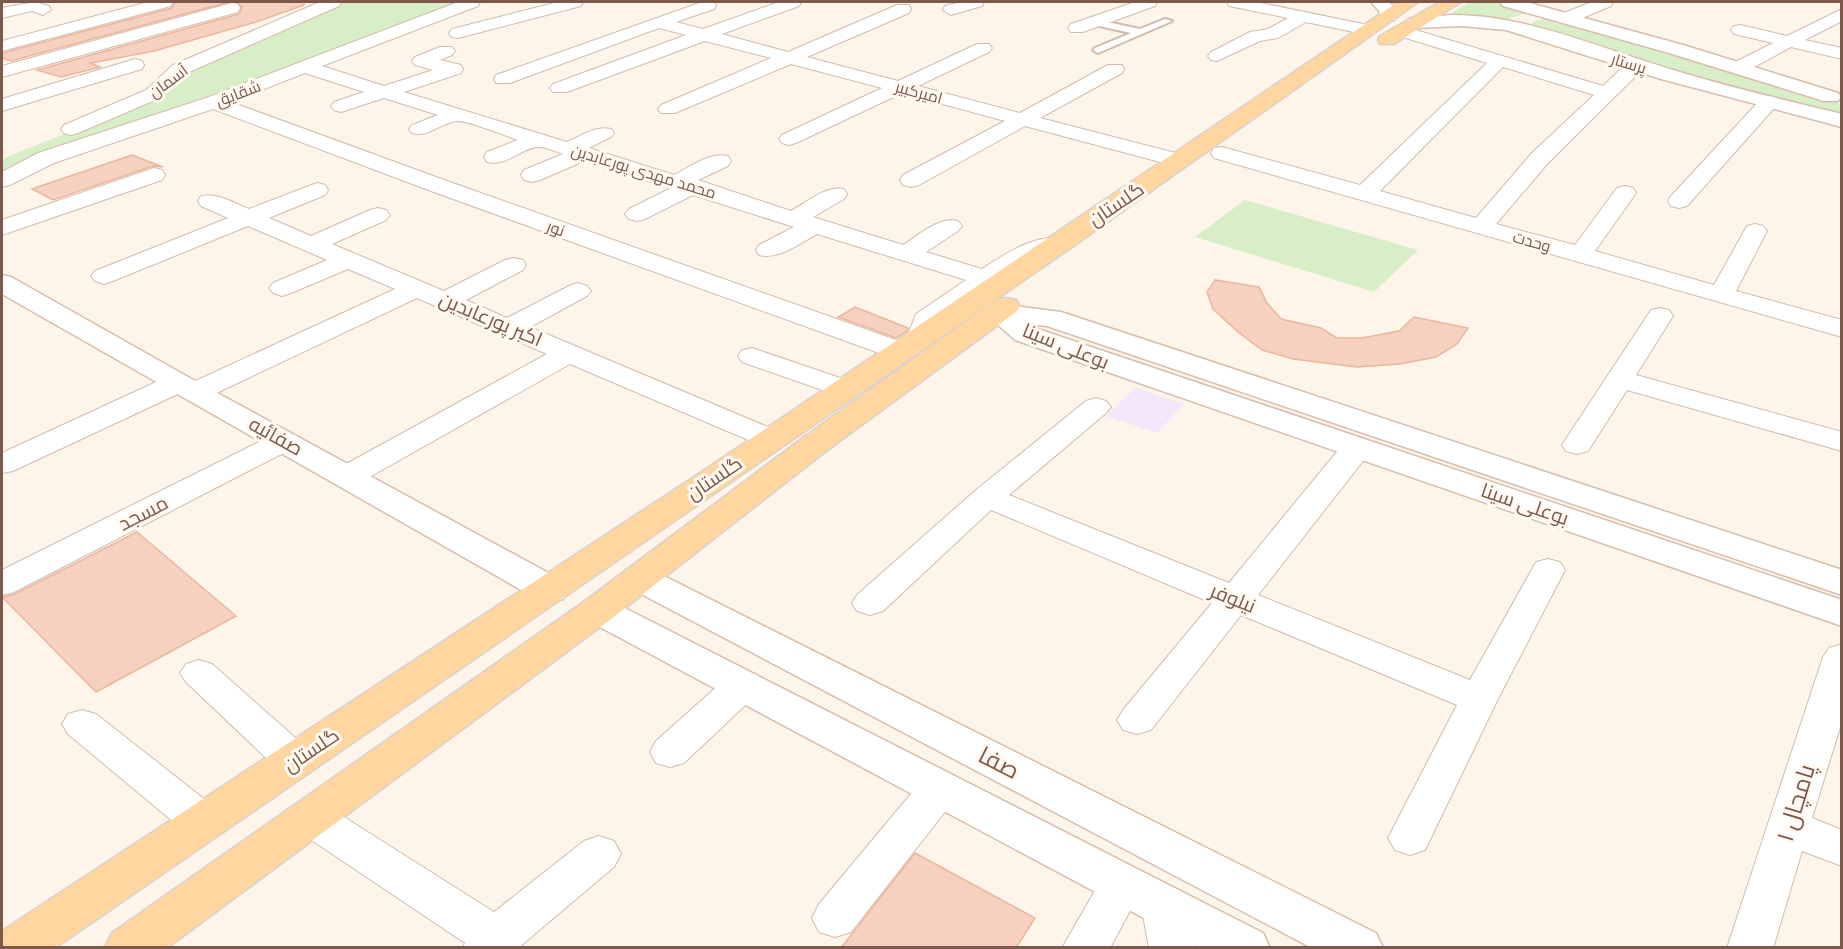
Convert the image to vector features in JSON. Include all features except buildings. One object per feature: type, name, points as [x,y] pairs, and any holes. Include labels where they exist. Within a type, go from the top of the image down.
[{"type":"main road","name":"گلستان","points":[[140,945],[310,817],[598,609],[815,444],[984,298],[1057,244],[1368,30],[1396,18],[1409,2]]},
{"type":"main road","points":[[1313,83],[1390,25],[1430,2]]},
{"type":"main road","points":[[1313,83],[1396,18],[1452,2]]},
{"type":"main road","name":"گلستان","points":[[15,948],[550,590],[911,344],[1221,153],[1313,83]]},
{"type":"street","points":[[2,46],[165,2]]},
{"type":"street","name":"آسمان","points":[[33,144],[153,94],[180,69],[333,2]]},
{"type":"street","name":"شقایق","points":[[2,180],[46,158],[213,102],[472,2]]},
{"type":"street","points":[[458,33],[576,2]]},
{"type":"street","points":[[560,88],[793,2]]},
{"type":"street","points":[[951,10],[976,2]]},
{"type":"street","points":[[1085,25],[1149,2]]},
{"type":"street","points":[[1235,2],[1368,30]]},
{"type":"street","name":"پرستار","points":[[1509,2],[1842,100]]},
{"type":"street","points":[[1525,31],[1518,22],[1525,17],[1567,18],[1605,2]]},
{"type":"street","points":[[503,79],[708,5]]},
{"type":"street","points":[[2,13],[33,6],[43,10]]},
{"type":"street","points":[[2,72],[232,8]]},
{"type":"street","points":[[668,109],[903,9]]},
{"type":"street","points":[[1738,68],[1842,14]]},
{"type":"street","points":[[1217,56],[1256,36],[1272,34],[1304,16]]},
{"type":"street","points":[[1396,18],[1500,60],[1607,93]]},
{"type":"street","name":"پرستار","points":[[1396,18],[1485,20],[1842,122]]},
{"type":"street","points":[[1760,19],[1812,31]]},
{"type":"street","name":"امیرکبیر","points":[[659,23],[1179,161]]},
{"type":"street","points":[[1740,30],[1842,54]]},
{"type":"street","points":[[789,139],[983,48]]},
{"type":"street","points":[[341,106],[453,69],[421,61],[446,51]]},
{"type":"street","points":[[1365,194],[1500,60]]},
{"type":"street","points":[[2,105],[135,65]]},
{"type":"street","points":[[1481,227],[1540,158],[1636,65]]},
{"type":"street","name":"محمد مهدی پورعابدین","points":[[304,67],[578,150],[906,254],[984,298]]},
{"type":"street","points":[[911,180],[1115,69]]},
{"type":"street","name":"نور","points":[[213,102],[439,186],[911,344]]},
{"type":"street","points":[[1679,201],[1769,102]]},
{"type":"street","points":[[418,129],[500,108]]},
{"type":"street","points":[[532,175],[604,133]]},
{"type":"street","points":[[495,157],[540,139]]},
{"type":"street","name":"وحدت","points":[[1221,153],[1842,329]]},
{"type":"street","points":[[637,214],[720,161]]},
{"type":"street","points":[[2,228],[154,176]]},
{"type":"street","points":[[104,276],[317,190]]},
{"type":"street","points":[[1580,255],[1626,193]]},
{"type":"street","points":[[768,250],[805,222],[836,194]]},
{"type":"street","name":"اکبر پورعابدین","points":[[210,201],[771,439]]},
{"type":"street","points":[[312,244],[378,214]]},
{"type":"street","points":[[906,254],[950,226]]},
{"type":"street","points":[[1720,295],[1755,231]]},
{"type":"street","points":[[282,288],[349,259]]},
{"type":"street","points":[[447,300],[514,265]]},
{"type":"street","name":"صفائیه","points":[[2,282],[550,590]]},
{"type":"street","points":[[2,464],[418,288]]},
{"type":"street","points":[[510,327],[578,291]]},
{"type":"street","name":"بوعلی سینا","points":[[984,298],[1025,334],[1842,614]]},
{"type":"street","name":"بوعلی سینا","points":[[984,298],[1051,318],[1842,583]]},
{"type":"street","points":[[1577,445],[1660,316]]},
{"type":"street","points":[[348,476],[570,352]]},
{"type":"street","points":[[752,356],[844,389]]},
{"type":"street","points":[[1620,379],[1842,442]]},
{"type":"street","points":[[870,603],[987,497],[1096,407]]},
{"type":"street","name":"مسجد","points":[[2,584],[91,547],[284,441]]},
{"type":"street","points":[[1137,720],[1356,449]]},
{"type":"street","name":"نیلوفر","points":[[987,497],[1479,699]]},
{"type":"street","points":[[1410,838],[1479,699],[1548,570]]},
{"type":"street","name":"صفا","points":[[639,578],[1359,948]]},
{"type":"street","points":[[653,637],[647,630],[647,621],[652,612],[675,602],[688,603]]},
{"type":"street","points":[[598,609],[1246,948]]},
{"type":"street","name":"پامچال ۱","points":[[1750,948],[1842,657]]},
{"type":"street","points":[[199,673],[295,761]]},
{"type":"street","points":[[670,752],[743,685]]},
{"type":"street","points":[[81,724],[203,822]]},
{"type":"street","points":[[835,918],[940,788]]},
{"type":"street","points":[[310,817],[491,943],[599,854]]},
{"type":"street","points":[[1789,826],[1842,849]]},
{"type":"street","points":[[1085,948],[1123,883]]},
{"type":"street","points":[[1164,904],[1172,948]]},
{"type":"lane","points":[[1098,50],[1168,21]]},
{"type":"lane","points":[[1085,25],[1140,32]]},
{"type":"shaded area","points":[[1135,388],[1184,404],[1157,433],[1106,416]]},
{"type":"green space","points":[[345,2],[455,2],[343,47],[2,171],[2,159],[161,95],[190,68]]},
{"type":"green space","points":[[1469,2],[1498,2],[1529,13],[1510,18],[1509,22],[1451,13]]},
{"type":"green space","points":[[1544,19],[1569,21],[1841,104],[1841,118],[1756,96],[1530,26],[1534,21]]},
{"type":"green space","points":[[1245,200],[1418,250],[1374,292],[1195,237]]}]
